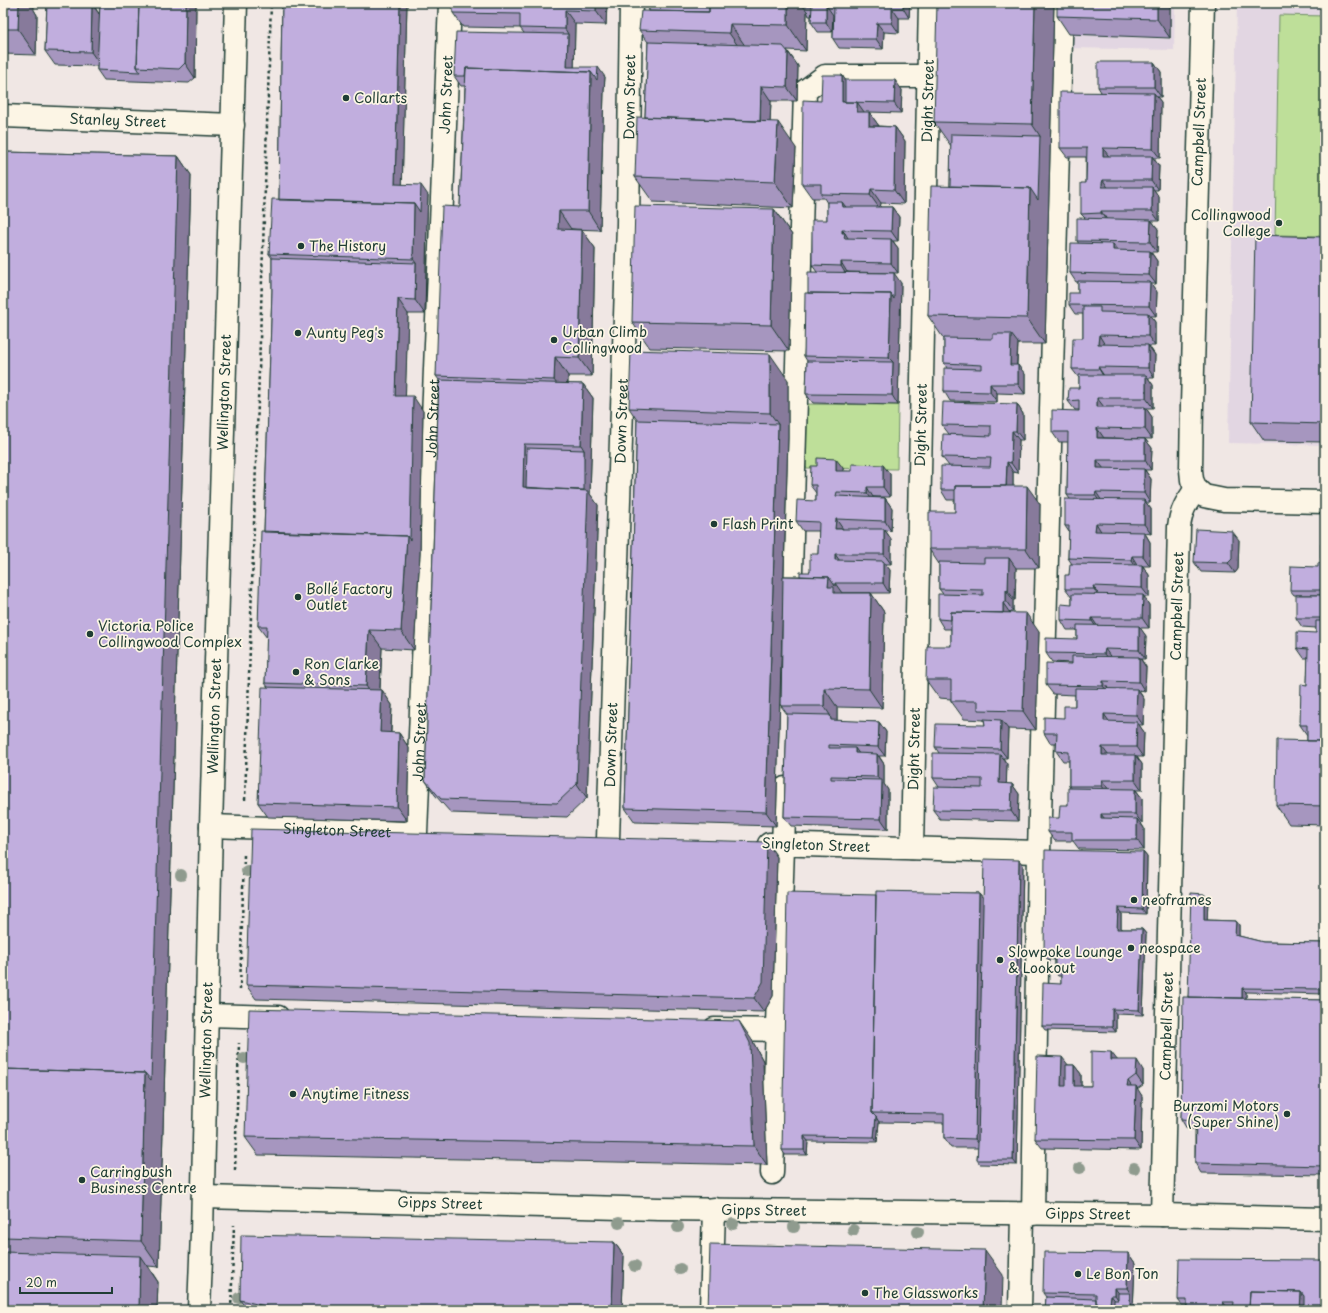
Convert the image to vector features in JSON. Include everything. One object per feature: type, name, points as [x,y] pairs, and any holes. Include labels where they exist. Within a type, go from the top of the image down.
[{"type":"street","name":"Wellington Street","points":[[199,1310],[211,826],[236,3]]},
{"type":"street","name":"John Street","points":[[416,834],[450,3]]},
{"type":"street","name":"Down Street","points":[[585,839],[616,840],[631,3]]},
{"type":"street","name":"Dight Street","points":[[912,848],[930,3]]},
{"type":"street","points":[[1020,1310],[1027,1214],[1039,852],[1062,3]]},
{"type":"street","name":"Campbell Street","points":[[1162,1215],[1179,527],[1180,514],[1196,489],[1192,480],[1191,470],[1203,3]]},
{"type":"street","points":[[790,623],[805,91],[825,76],[929,76]]},
{"type":"street","name":"Stanley Street","points":[[3,116],[232,125]]},
{"type":"street","points":[[1196,489],[1204,496],[1224,500],[1325,502]]},
{"type":"street","points":[[772,1173],[786,766]]},
{"type":"street","name":"Singleton Street","points":[[211,826],[439,834]]},
{"type":"street","name":"Singleton Street","points":[[752,843],[1039,852]]},
{"type":"street","points":[[207,1015],[300,1018]]},
{"type":"street","points":[[698,1028],[777,1030]]},
{"type":"street","name":"Gipps Street","points":[[203,1197],[714,1209],[1162,1215],[1325,1219]]},
{"type":"street","points":[[710,1310],[714,1209]]},
{"type":"path","points":[[231,1310],[244,828],[271,3]]},
{"type":"shaded area","points":[[1069,3],[1175,3],[1174,50],[1069,48]]},
{"type":"shaded area","name":"Collingwood College","points":[[1237,3],[1325,3],[1325,445],[1228,443]]},
{"type":"green space","points":[[1279,15],[1325,16],[1325,236],[1275,235]]},
{"type":"green space","points":[[807,404],[898,405],[897,469],[806,468]]},
{"type":"building","points":[[3,3],[19,3],[18,29],[3,29]]},
{"type":"building","points":[[47,3],[92,4],[91,52],[45,51]]},
{"type":"building","points":[[100,3],[139,3],[137,67],[140,72],[97,70]]},
{"type":"building","points":[[139,3],[186,3],[185,63],[179,69],[137,67]]},
{"type":"building","name":"Collarts","points":[[282,3],[400,3],[395,184],[421,185],[420,212],[414,203],[279,200]]},
{"type":"building","points":[[453,3],[596,3],[596,11],[565,10],[565,29],[520,28],[520,14],[453,13]]},
{"type":"building","points":[[649,3],[714,3],[714,5],[709,5],[709,12],[649,11]]},
{"type":"building","points":[[714,3],[788,3],[788,25],[730,24],[729,33],[639,30],[641,11],[709,12],[709,5],[714,5]]},
{"type":"building","points":[[803,3],[903,3],[903,8],[892,8],[892,23],[877,23],[876,39],[833,39],[834,6],[826,5],[826,22],[811,22],[812,6],[803,6]]},
{"type":"building","points":[[937,3],[1035,3],[1032,124],[934,122]]},
{"type":"building","points":[[1057,3],[1157,3],[1157,19],[1057,16]]},
{"type":"building","points":[[456,32],[568,34],[567,67],[598,67],[597,80],[591,72],[466,68],[465,76],[454,76]]},
{"type":"building","points":[[648,42],[783,46],[788,52],[787,87],[761,86],[760,121],[645,117]]},
{"type":"building","points":[[1098,62],[1154,62],[1154,87],[1098,87]]},
{"type":"building","points":[[466,68],[591,72],[588,211],[559,211],[558,229],[582,230],[579,358],[555,357],[554,380],[436,376],[442,206],[460,207]]},
{"type":"building","points":[[822,75],[842,75],[842,102],[857,102],[857,112],[869,112],[869,126],[895,127],[894,190],[871,189],[870,195],[821,194],[821,184],[802,184],[803,100],[821,101]]},
{"type":"building","points":[[845,80],[895,80],[894,103],[845,102]]},
{"type":"building","points":[[1060,92],[1154,93],[1153,149],[1103,148],[1103,156],[1152,156],[1151,180],[1103,180],[1102,183],[1102,187],[1152,187],[1152,211],[1101,211],[1101,213],[1081,214],[1081,183],[1086,183],[1087,148],[1060,148]]},
{"type":"building","points":[[637,117],[778,122],[775,182],[635,177]]},
{"type":"building","points":[[951,134],[1040,136],[1038,200],[1030,188],[950,186]]},
{"type":"building","name":"Victoria Police Collingwood Complex","points":[[3,152],[178,156],[151,1080],[145,1073],[3,1069]]},
{"type":"building","points":[[931,186],[1030,188],[1027,318],[928,316]]},
{"type":"building","points":[[272,199],[414,203],[413,259],[269,254]]},
{"type":"building","points":[[827,202],[842,202],[843,207],[892,207],[891,231],[842,230],[842,233],[845,233],[844,238],[891,239],[891,263],[841,262],[841,266],[812,265],[812,220],[827,220]]},
{"type":"building","points":[[635,206],[774,209],[771,325],[632,322]]},
{"type":"building","points":[[1077,218],[1151,220],[1150,242],[1077,241]]},
{"type":"building","points":[[1255,235],[1325,237],[1325,424],[1251,422]]},
{"type":"building","points":[[1071,243],[1113,244],[1113,250],[1150,251],[1149,275],[1070,273]]},
{"type":"building","points":[[272,258],[416,263],[415,300],[398,299],[395,396],[413,396],[410,540],[407,536],[264,532]]},
{"type":"building","points":[[808,272],[894,273],[894,299],[891,294],[808,293]]},
{"type":"building","points":[[1078,281],[1150,282],[1149,306],[1069,305],[1069,293],[1078,293]]},
{"type":"building","points":[[805,293],[891,294],[889,358],[804,356]]},
{"type":"building","points":[[1083,307],[1100,307],[1100,312],[1148,313],[1148,336],[1099,335],[1098,344],[1148,345],[1148,368],[1098,367],[1099,369],[1072,369],[1073,338],[1083,338]]},
{"type":"building","points":[[993,334],[1011,334],[1010,365],[1018,365],[1018,384],[990,384],[990,392],[944,391],[944,368],[982,369],[982,365],[944,363],[944,338],[993,339]]},
{"type":"building","points":[[631,350],[770,354],[770,413],[629,408]]},
{"type":"building","points":[[807,361],[893,362],[892,395],[806,394]]},
{"type":"building","points":[[1079,375],[1146,375],[1146,398],[1097,398],[1097,407],[1145,407],[1145,429],[1097,428],[1097,438],[1145,439],[1145,460],[1097,460],[1097,468],[1144,469],[1144,493],[1096,492],[1095,495],[1067,495],[1068,432],[1052,432],[1052,410],[1079,411],[1079,400],[1068,401],[1069,388],[1079,388]]},
{"type":"building","points":[[439,380],[583,384],[581,445],[524,444],[523,487],[588,491],[577,784],[557,803],[441,799],[425,780]]},
{"type":"building","points":[[943,402],[1017,404],[1016,431],[1012,431],[1011,463],[1007,462],[1006,486],[955,486],[955,490],[941,490],[941,466],[990,467],[991,458],[942,457],[943,434],[991,436],[991,426],[942,425]]},
{"type":"building","points":[[637,420],[778,424],[766,812],[625,808]]},
{"type":"building","points":[[527,448],[584,450],[584,490],[526,488]]},
{"type":"building","points":[[817,458],[836,459],[836,471],[852,471],[852,464],[883,465],[883,487],[867,487],[867,493],[837,492],[836,496],[885,498],[885,521],[836,519],[835,529],[884,529],[884,554],[835,554],[835,560],[883,561],[883,583],[835,583],[835,586],[829,577],[800,576],[800,572],[810,572],[810,554],[818,554],[819,522],[796,521],[797,500],[816,501],[816,485],[810,485],[811,466],[817,466]]},
{"type":"building","points":[[955,486],[1027,486],[1026,549],[929,549],[929,512],[955,512]]},
{"type":"building","points":[[1065,499],[1144,500],[1144,524],[1096,523],[1095,531],[1144,532],[1143,556],[1132,556],[1131,560],[1068,558],[1069,526],[1065,526]]},
{"type":"building","points":[[1196,529],[1232,531],[1232,559],[1228,563],[1194,562]]},
{"type":"building","points":[[261,531],[407,536],[401,631],[369,630],[366,686],[265,683],[267,626],[258,626]]},
{"type":"building","points":[[1321,544],[1325,544],[1325,590],[1290,590],[1291,566],[1318,567],[1318,563],[1324,562],[1324,557],[1321,558]]},
{"type":"building","points":[[984,558],[1009,558],[1008,591],[1006,590],[1006,601],[1003,603],[1003,613],[951,612],[951,620],[938,619],[938,594],[983,595],[983,590],[939,589],[939,562],[984,563]]},
{"type":"building","points":[[1070,564],[1142,565],[1142,588],[1093,586],[1094,589],[1065,589],[1065,575],[1069,575]]},
{"type":"building","points":[[783,576],[829,577],[828,587],[834,587],[834,593],[871,593],[869,689],[824,688],[824,706],[781,706]]},
{"type":"building","points":[[1072,594],[1143,595],[1142,618],[1092,618],[1092,621],[1061,620],[1061,604],[1072,605]]},
{"type":"building","points":[[1296,595],[1325,595],[1325,618],[1296,618]]},
{"type":"building","points":[[951,612],[1026,613],[1023,711],[978,710],[978,701],[951,701],[951,680],[926,680],[927,646],[951,646]]},
{"type":"building","points":[[1316,621],[1325,621],[1325,741],[1307,741],[1307,725],[1300,725],[1301,684],[1307,685],[1308,649],[1297,648],[1297,632],[1316,633]]},
{"type":"building","points":[[1077,625],[1139,626],[1139,650],[1105,649],[1104,654],[1046,653],[1046,638],[1077,639]]},
{"type":"building","points":[[1072,656],[1139,657],[1139,682],[1103,681],[1103,686],[1046,685],[1046,663],[1072,664]]},
{"type":"building","points":[[262,687],[382,690],[380,732],[399,733],[397,807],[258,803]]},
{"type":"building","points":[[1075,688],[1137,689],[1136,715],[1104,714],[1104,721],[1137,722],[1136,747],[1102,747],[1102,755],[1135,755],[1135,780],[1102,780],[1102,786],[1069,786],[1069,752],[1056,751],[1057,733],[1044,733],[1044,717],[1064,718],[1064,706],[1075,706]]},
{"type":"building","points":[[787,714],[830,715],[831,720],[879,722],[878,747],[829,745],[829,748],[855,748],[855,753],[877,754],[877,777],[831,776],[831,779],[882,780],[881,819],[784,817]]},
{"type":"building","points":[[984,719],[1001,720],[1000,749],[935,747],[936,724],[985,725]]},
{"type":"building","points":[[1277,740],[1325,741],[1325,806],[1276,805]]},
{"type":"building","points":[[933,753],[1000,754],[999,783],[1012,784],[1011,811],[933,810],[934,787],[982,788],[982,779],[933,778]]},
{"type":"building","points":[[1068,788],[1135,789],[1135,814],[1101,814],[1101,818],[1137,819],[1137,840],[1072,840],[1072,832],[1048,832],[1048,818],[1059,818],[1060,805],[1068,805]]},
{"type":"building","points":[[251,829],[767,842],[763,982],[754,998],[246,985]]},
{"type":"building","points":[[1045,850],[1143,852],[1142,909],[1118,908],[1117,929],[1142,929],[1139,1010],[1112,1009],[1112,1027],[1042,1026],[1043,983],[1061,984],[1061,972],[1055,971],[1055,955],[1044,954]]},
{"type":"building","points":[[984,859],[1019,860],[1013,1160],[977,1160]]},
{"type":"building","points":[[1325,884],[1325,984],[1323,984],[1323,989],[1242,988],[1242,998],[1188,997],[1191,893],[1204,894],[1204,920],[1236,921],[1235,935],[1263,942],[1324,943]]},
{"type":"building","points":[[876,891],[979,893],[975,1139],[944,1138],[944,1114],[872,1113]]},
{"type":"building","points":[[787,893],[876,895],[872,1113],[876,1117],[874,1137],[804,1136],[804,1150],[782,1150]]},
{"type":"building","points":[[1183,997],[1325,1000],[1325,1166],[1195,1163],[1196,1120],[1181,1119]]},
{"type":"building","points":[[249,1009],[739,1021],[750,1043],[754,1146],[245,1137]]},
{"type":"building","points":[[1091,1051],[1111,1052],[1111,1060],[1137,1060],[1136,1075],[1128,1081],[1127,1086],[1136,1086],[1134,1140],[1035,1139],[1037,1056],[1062,1057],[1061,1086],[1066,1086],[1066,1065],[1074,1065],[1074,1086],[1091,1086]]},
{"type":"building","name":"Carringbush Business Centre","points":[[3,1069],[145,1073],[141,1241],[3,1237]]},
{"type":"building","points":[[241,1235],[614,1242],[612,1310],[269,1310],[269,1307],[240,1300]]},
{"type":"building","points":[[710,1244],[985,1250],[983,1310],[708,1310]]},
{"type":"building","points":[[3,1252],[140,1256],[139,1310],[3,1310]]},
{"type":"building","points":[[1044,1252],[1128,1253],[1127,1288],[1115,1288],[1115,1295],[1111,1295],[1110,1304],[1096,1303],[1096,1294],[1043,1293]]},
{"type":"building","points":[[1179,1259],[1325,1260],[1325,1310],[1304,1310],[1304,1296],[1301,1292],[1250,1291],[1249,1310],[1233,1310],[1234,1302],[1223,1302],[1223,1310],[1187,1310],[1187,1300],[1178,1300]]},
{"type":"building","points":[[1250,1291],[1301,1292],[1300,1310],[1249,1310]]},
{"type":"building","points":[[1118,1293],[1130,1293],[1130,1310],[1045,1310],[1046,1297],[1096,1299],[1096,1303],[1100,1308],[1114,1309],[1114,1300],[1118,1300]]},
{"type":"place","name":"Collarts","points":[[346,98]]},
{"type":"place","name":"Collingwood College","points":[[1279,223]]},
{"type":"place","name":"The History","points":[[301,246]]},
{"type":"place","name":"Aunty Peg's","points":[[298,333]]},
{"type":"place","name":"Urban Climb Collingwood","points":[[554,340]]},
{"type":"place","name":"Flash Print","points":[[714,524]]},
{"type":"place","name":"Bollé Factory Outlet","points":[[298,597]]},
{"type":"place","name":"Victoria Police Collingwood Complex","points":[[90,634]]},
{"type":"place","name":"Ron Clarke & Sons","points":[[296,672]]},
{"type":"place","name":"neoframes","points":[[1134,900]]},
{"type":"place","name":"neospace","points":[[1131,948]]},
{"type":"place","name":"Slowpoke Lounge & Lookout","points":[[1000,960]]},
{"type":"place","name":"Anytime Fitness","points":[[293,1094]]},
{"type":"place","name":"Burzomi Motors (Super Shine)","points":[[1287,1114]]},
{"type":"place","name":"Carringbush Business Centre","points":[[82,1180]]},
{"type":"place","name":"Le Bon Ton","points":[[1078,1274]]},
{"type":"place","name":"The Glassworks","points":[[865,1293]]}]
